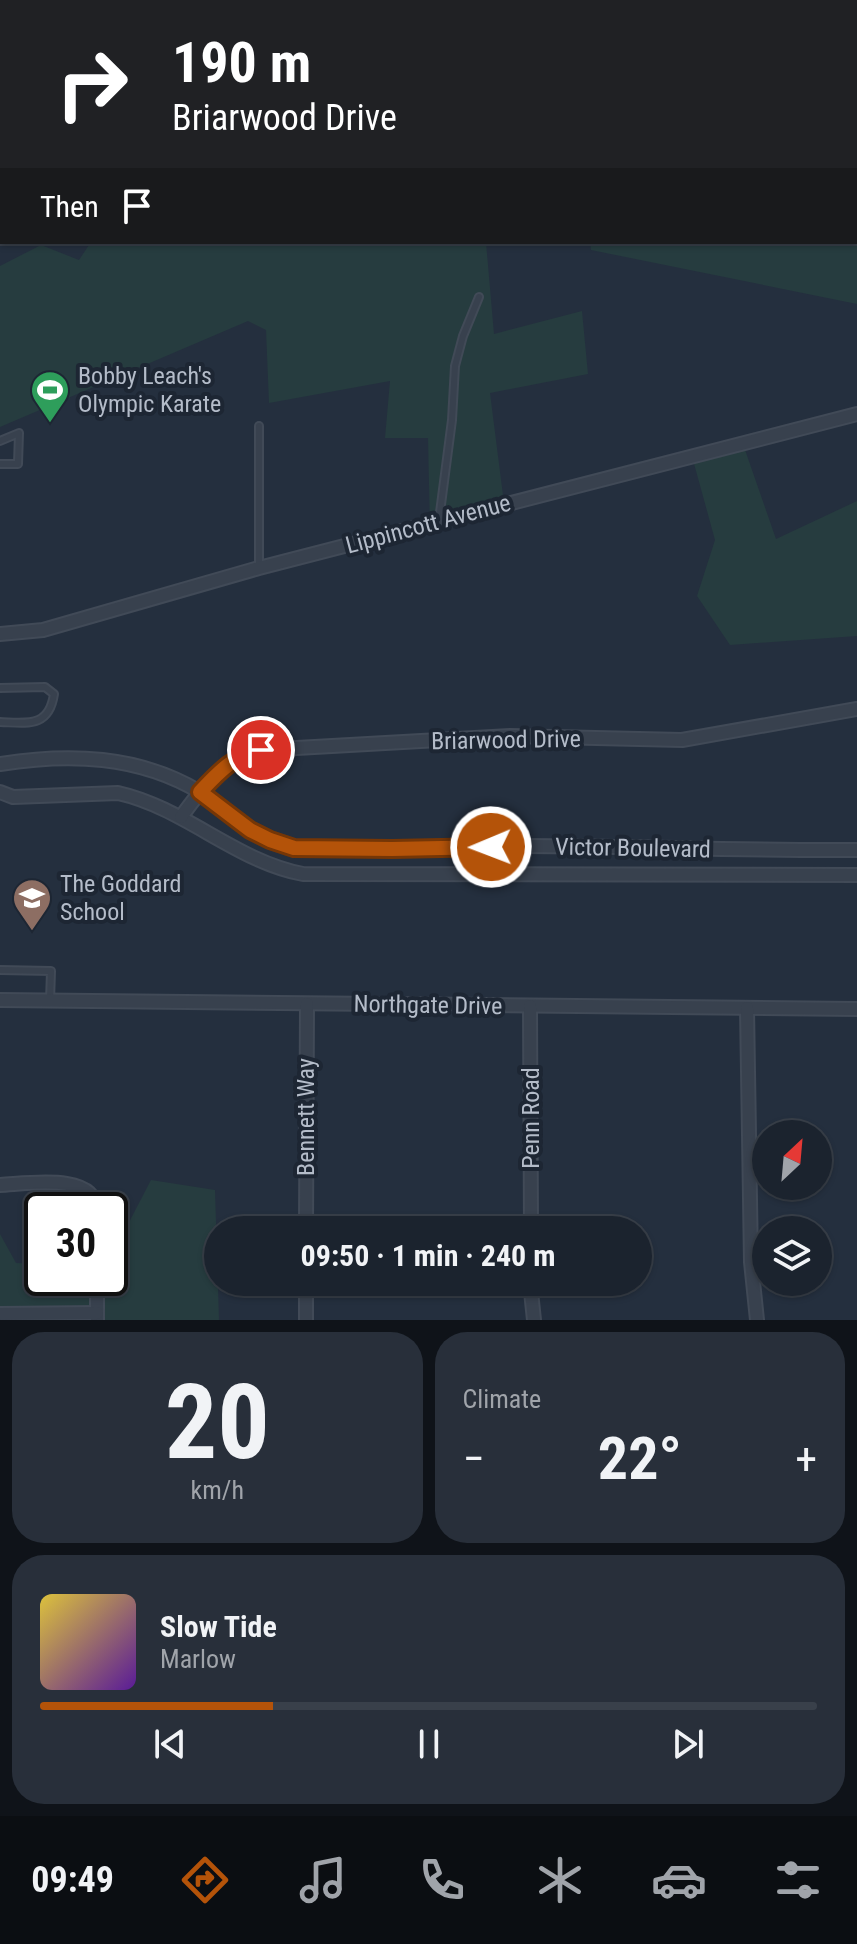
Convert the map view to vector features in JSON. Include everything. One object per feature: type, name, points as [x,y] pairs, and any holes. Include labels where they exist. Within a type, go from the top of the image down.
[{"type":"street","name":"Lippincott Avenue","points":[[0,634],[43,630],[259,568],[857,414]]},
{"type":"street","name":"Briarwood Drive","points":[[181,817],[200,792],[234,760],[261,750],[510,736],[682,740],[857,709]]},
{"type":"street","name":"Victor Boulevard","points":[[0,764],[28,760],[106,759],[127,762],[151,769],[200,792],[250,830],[294,848],[522,846],[857,850]]},
{"type":"street","name":"Victor Boulevard","points":[[0,792],[13,797],[118,793],[169,810],[250,857],[303,874],[857,875]]},
{"type":"street","name":"Northgate Drive","points":[[0,1000],[857,1009]]},
{"type":"street","name":"Bennett Way","points":[[306,1216],[307,1004]]},
{"type":"street","name":"Penn Road","points":[[530,1006],[531,1216]]},
{"type":"street","points":[[747,1008],[751,1262],[757,1320]]},
{"type":"street","points":[[0,1185],[74,1184],[89,1192]]},
{"type":"street","points":[[0,1314],[97,1317],[97,1296]]},
{"type":"street","points":[[306,1296],[306,1320]]},
{"type":"street","points":[[531,1296],[534,1320]]},
{"type":"lane","points":[[439,522],[452,420],[455,366],[479,297]]},
{"type":"lane","points":[[259,426],[259,568]]},
{"type":"lane","points":[[0,441],[19,433],[18,464],[0,464]]},
{"type":"lane","points":[[0,688],[45,687],[54,694],[41,720],[33,723],[0,722]]},
{"type":"lane","points":[[0,970],[51,971],[50,1001]]},
{"type":"green space","points":[[90,244],[486,244],[494,334],[582,311],[588,374],[490,393],[505,511],[430,530],[428,438],[385,438],[390,381],[269,403],[266,330],[248,321],[0,427],[0,266],[41,245],[79,260]]},
{"type":"green space","points":[[590,244],[857,244],[857,304],[591,250]]},
{"type":"green space","points":[[743,444],[776,539],[857,501],[857,636],[730,645],[697,596],[715,540],[693,460]]},
{"type":"green space","points":[[151,1180],[215,1190],[216,1216],[204,1216],[204,1296],[218,1296],[219,1320],[0,1320],[0,1234],[16,1263],[24,1263],[24,1296],[128,1296],[128,1224]]},
{"type":"place","name":"Bobby Leach's Olympic Karate","points":[[50,424]]},
{"type":"place","name":"The Goddard School","points":[[32,932]]},
{"type":"route","points":[[261,750],[234,760],[200,792],[250,830],[270,840],[294,848],[491,847]]}]
